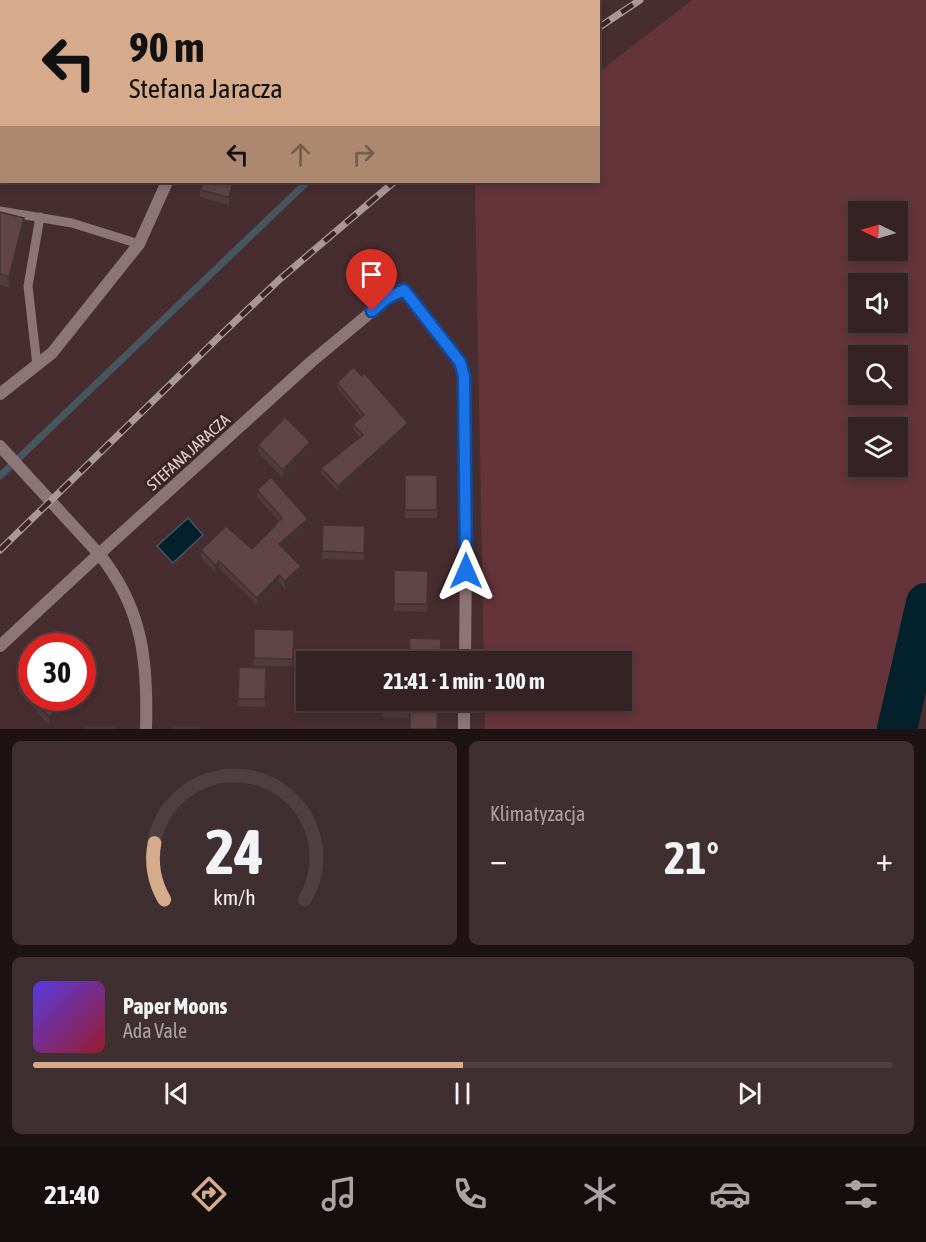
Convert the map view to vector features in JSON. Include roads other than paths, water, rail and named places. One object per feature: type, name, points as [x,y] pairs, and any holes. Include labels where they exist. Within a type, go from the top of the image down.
[{"type":"street","points":[[0,394],[52,353],[139,244],[166,183]]},
{"type":"street","name":"STEFANA JARACZA","points":[[0,646],[311,362],[387,298],[404,290],[460,362],[464,376],[465,651]]},
{"type":"street","points":[[0,447],[99,554],[123,590],[141,639],[146,672],[146,729]]},
{"type":"street","points":[[464,711],[464,729]]},
{"type":"lane","points":[[0,211],[72,223],[139,244]]},
{"type":"lane","points":[[37,365],[28,286],[40,218]]},
{"type":"water","points":[[188,518],[203,535],[173,563],[157,546]]},
{"type":"waterway","points":[[0,476],[306,183]]},
{"type":"waterway","points":[[897,729],[926,603]]},
{"type":"railway","points":[[600,27],[640,0]]},
{"type":"railway","points":[[0,550],[280,279],[393,183]]}]
